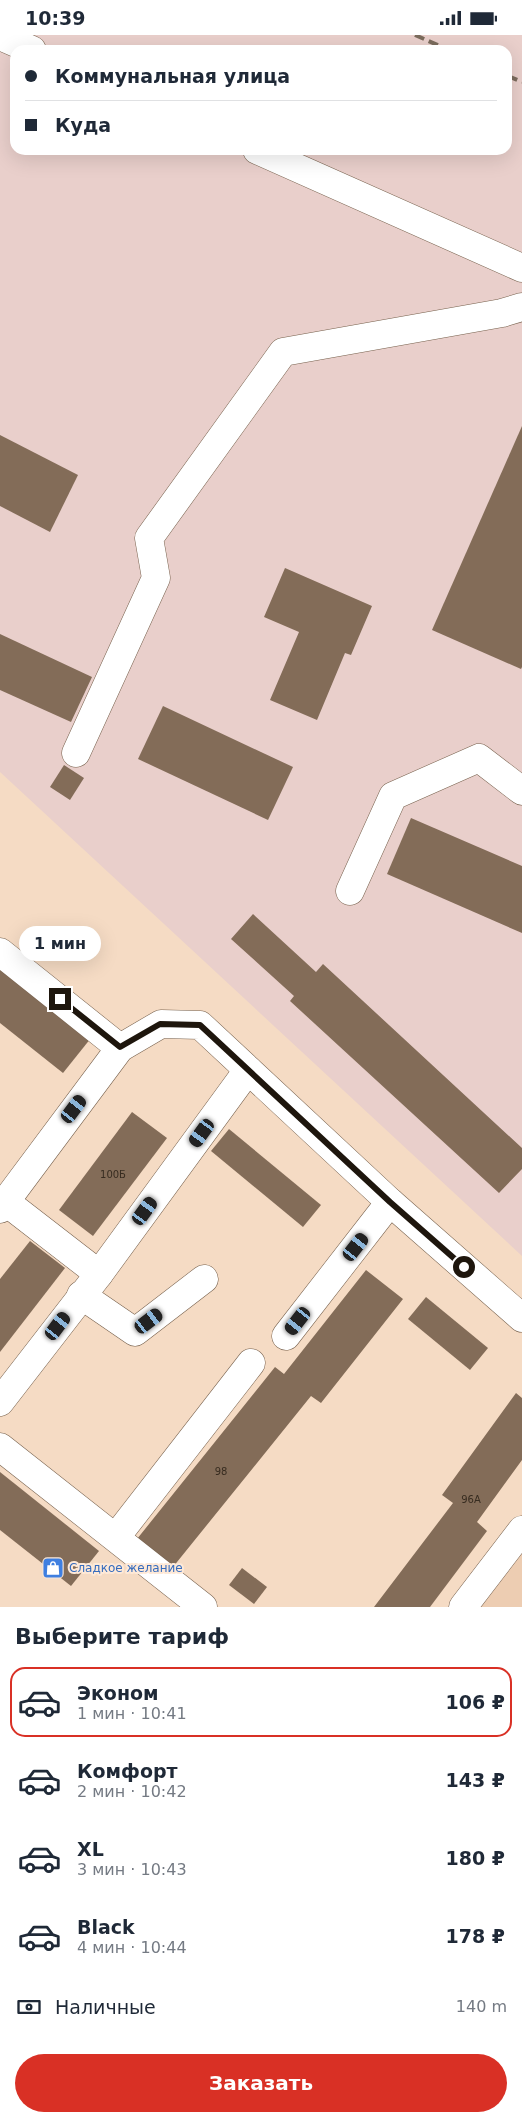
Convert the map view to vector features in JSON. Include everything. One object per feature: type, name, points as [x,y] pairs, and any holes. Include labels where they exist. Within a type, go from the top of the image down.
[{"type":"street","points":[[0,36],[21,45]]},
{"type":"street","points":[[268,155],[522,268]]},
{"type":"street","points":[[76,753],[156,578],[149,538],[283,352],[502,313],[522,307]]},
{"type":"street","points":[[350,891],[393,796],[479,758],[522,791]]},
{"type":"street","points":[[0,951],[120,1047]]},
{"type":"street","points":[[99,1274],[3,1205],[120,1047],[160,1024],[200,1025],[390,1202],[522,1318]]},
{"type":"street","points":[[0,1402],[99,1274],[248,1070]]},
{"type":"street","points":[[286,1336],[390,1202]]},
{"type":"street","points":[[81,1295],[135,1331],[204,1279]]},
{"type":"street","points":[[116,1537],[251,1363]]},
{"type":"street","points":[[0,1447],[203,1607]]},
{"type":"street","points":[[462,1607],[522,1530]]},
{"type":"shaded area","points":[[0,35],[522,35],[522,1256],[0,772]]},
{"type":"shaded area","points":[[522,1553],[522,1607],[481,1607]]},
{"type":"building","points":[[522,426],[522,667],[521,669],[432,630]]},
{"type":"building","points":[[0,435],[78,475],[50,532],[0,506]]},
{"type":"building","points":[[285,568],[372,606],[351,655],[345,653],[317,720],[270,700],[299,632],[264,617]]},
{"type":"building","points":[[0,634],[92,677],[71,722],[0,690]]},
{"type":"building","points":[[163,706],[293,767],[268,820],[138,759]]},
{"type":"building","points":[[64,765],[84,778],[70,800],[50,787]]},
{"type":"building","points":[[411,818],[522,866],[522,933],[387,874]]},
{"type":"building","points":[[253,914],[316,972],[323,964],[522,1148],[522,1169],[499,1193],[290,1001],[294,996],[231,939]]},
{"type":"building","points":[[0,965],[91,1038],[63,1073],[0,1023]]},
{"type":"building","points":[[132,1112],[167,1138],[93,1236],[59,1210]]},
{"type":"building","points":[[229,1129],[321,1205],[303,1227],[211,1151]]},
{"type":"building","points":[[30,1241],[65,1268],[0,1352],[0,1279]]},
{"type":"building","points":[[366,1270],[403,1299],[321,1403],[311,1396],[173,1567],[137,1539],[275,1367],[284,1374]]},
{"type":"building","points":[[426,1297],[488,1348],[470,1370],[408,1319]]},
{"type":"building","points":[[516,1393],[522,1398],[522,1460],[477,1522],[487,1531],[430,1607],[374,1607],[453,1503],[442,1495]]},
{"type":"building","points":[[0,1472],[99,1551],[71,1586],[0,1530]]},
{"type":"building","points":[[242,1568],[267,1587],[254,1604],[229,1585]]},
{"type":"railway","points":[[415,35],[438,45]]},
{"type":"railway","points":[[512,78],[522,82]]},
{"type":"place","name":"Сладкое желание","points":[[53,1568]]},
{"type":"route","points":[[60,999],[120,1047],[160,1024],[200,1025],[390,1202],[464,1267]]}]
